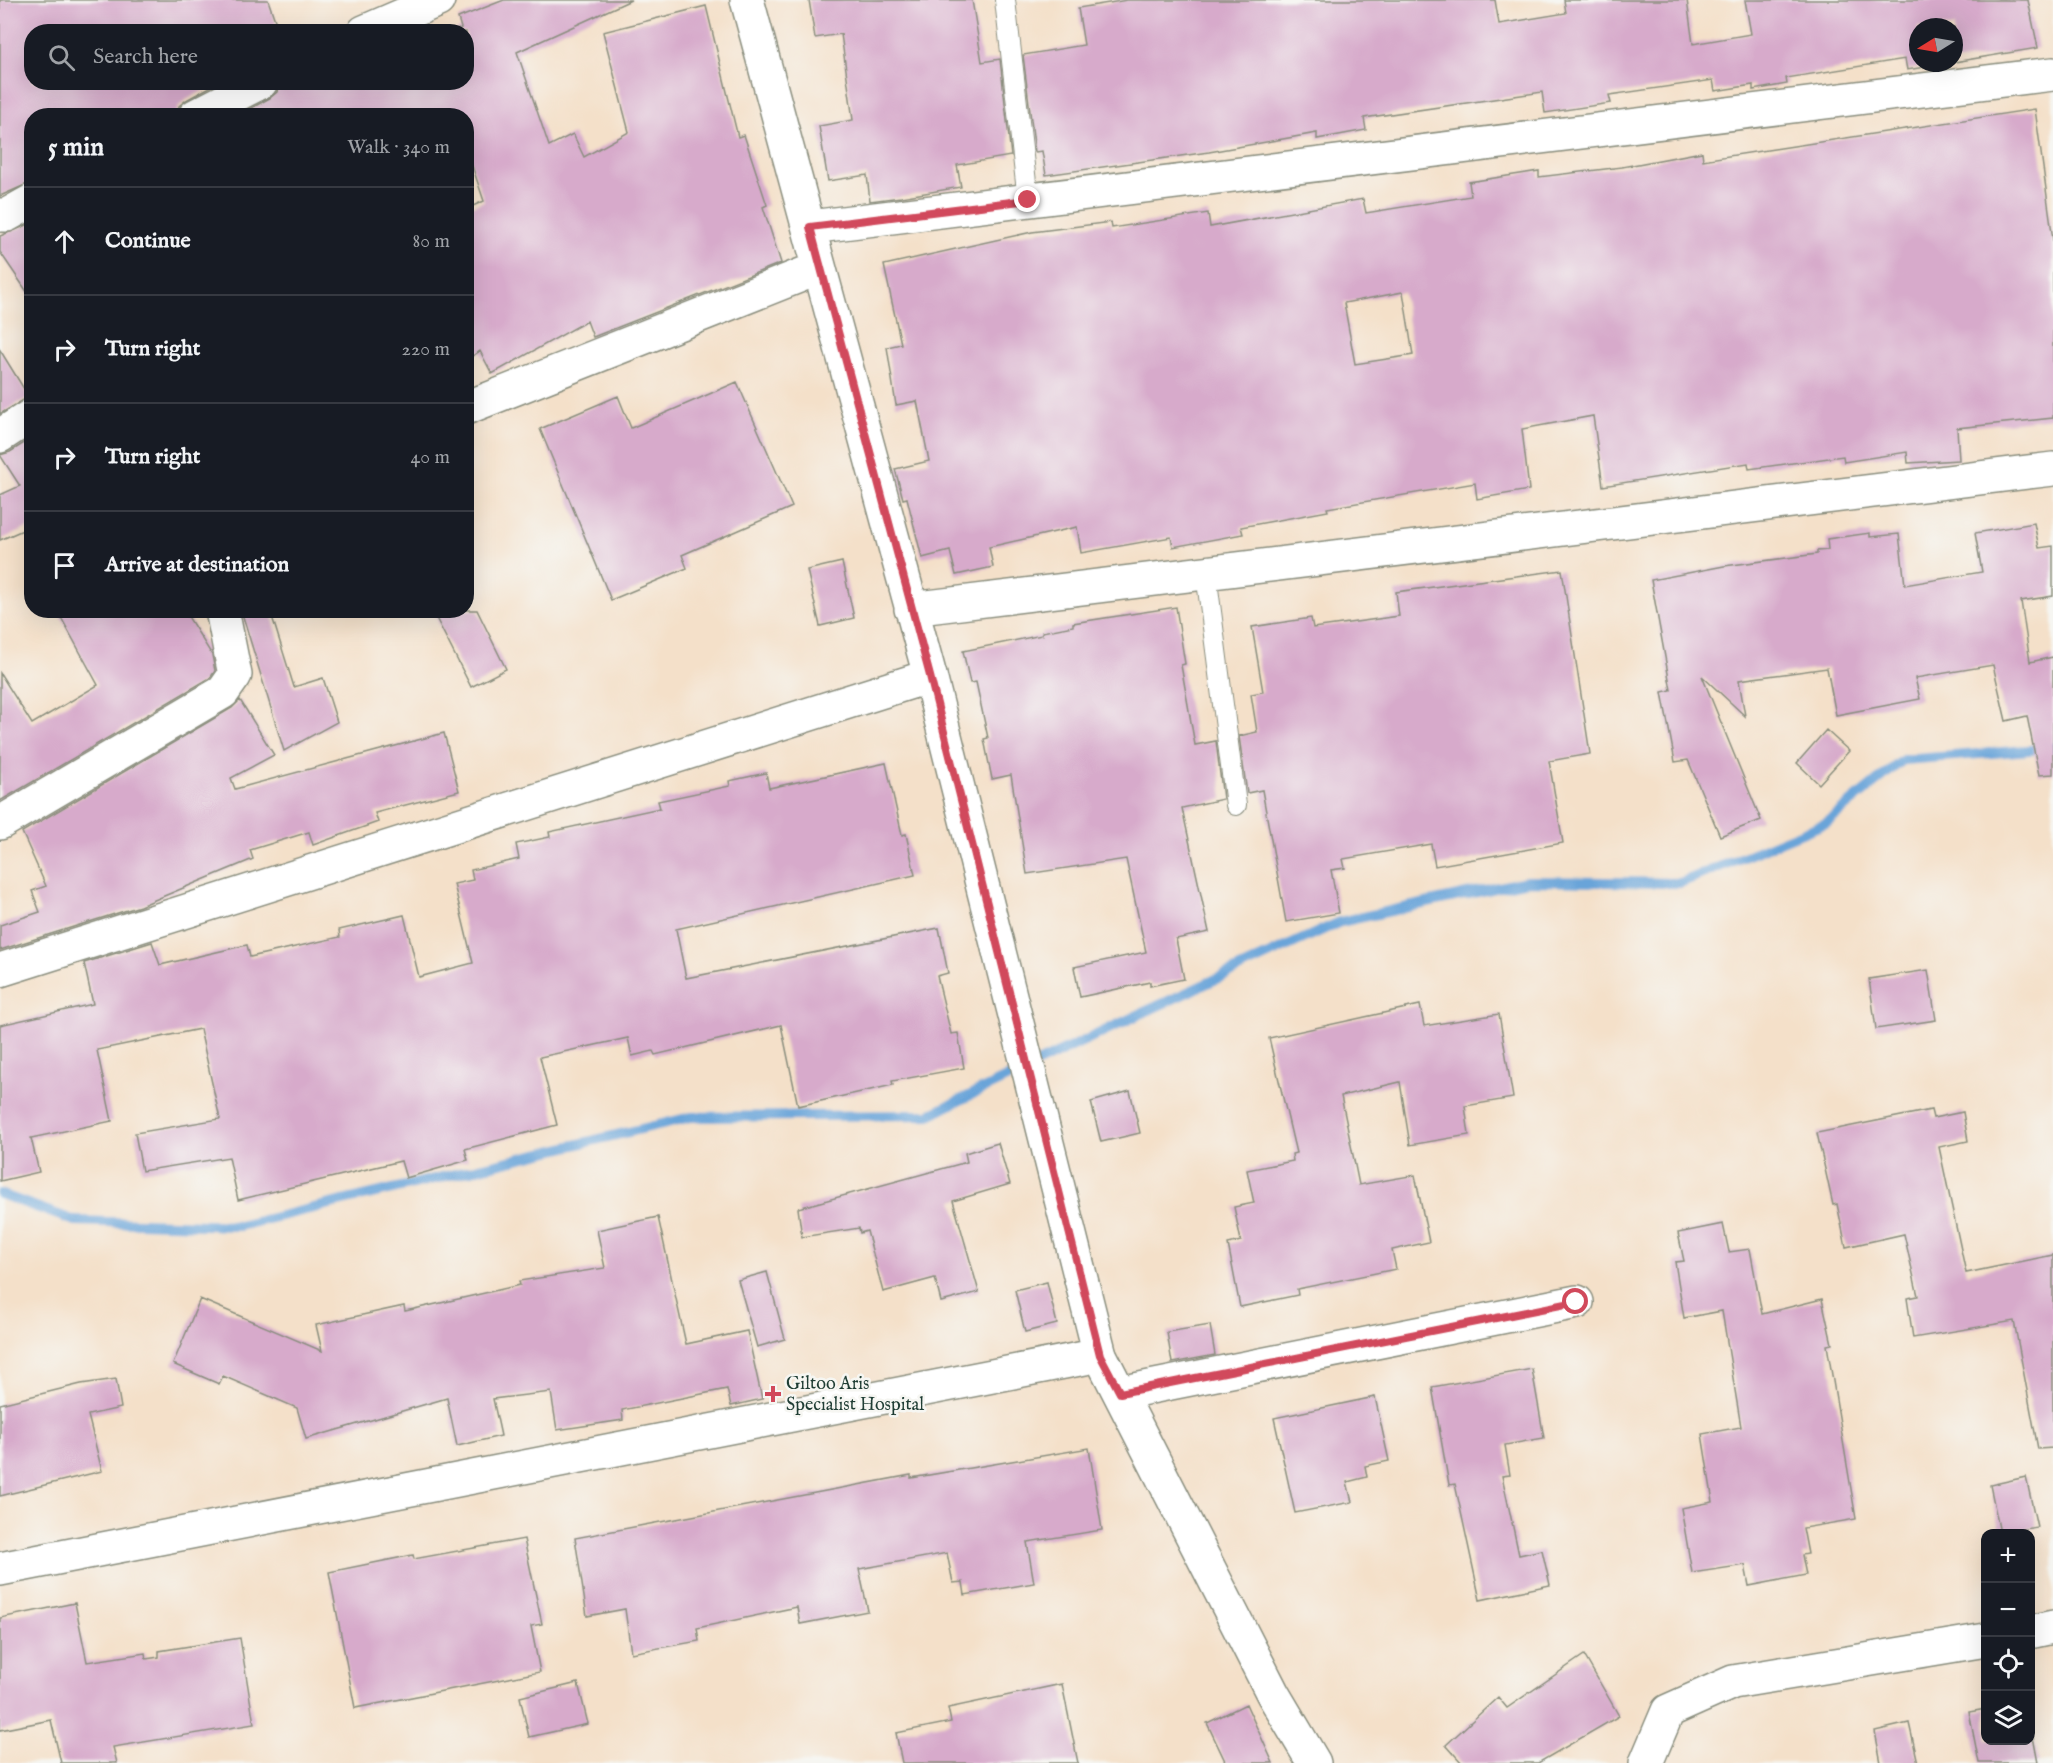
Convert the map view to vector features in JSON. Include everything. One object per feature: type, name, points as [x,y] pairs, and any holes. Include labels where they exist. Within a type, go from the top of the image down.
[{"type":"street","points":[[382,24],[438,0]]},
{"type":"street","points":[[747,0],[930,676],[1018,1023],[1038,1115],[1100,1355],[1273,1694],[1314,1763]]},
{"type":"street","points":[[810,227],[2053,74]]},
{"type":"street","points":[[211,108],[245,90]]},
{"type":"street","points":[[0,215],[7,215],[24,205]]},
{"type":"street","points":[[474,405],[819,268]]},
{"type":"street","points":[[0,436],[24,420]]},
{"type":"street","points":[[910,609],[2053,469]]},
{"type":"street","points":[[0,823],[223,692],[235,675],[224,618]]},
{"type":"street","points":[[0,970],[930,676]]},
{"type":"street","points":[[1120,1393],[1576,1302]]},
{"type":"street","points":[[0,1569],[1100,1355]]},
{"type":"street","points":[[2035,1631],[2053,1627]]},
{"type":"street","points":[[1646,1763],[1668,1711],[1733,1682],[1981,1641]]},
{"type":"lane","points":[[1005,0],[1028,200]]},
{"type":"lane","points":[[1206,573],[1236,806]]},
{"type":"building","points":[[0,0],[268,0],[276,24],[24,24],[24,90],[204,90],[186,100],[178,108],[24,108],[24,186],[0,196]]},
{"type":"building","points":[[504,0],[631,0],[517,52],[549,146],[573,134],[584,157],[629,132],[603,32],[706,6],[738,137],[744,135],[767,205],[763,207],[781,263],[593,337],[587,321],[492,374],[480,351],[474,355],[474,205],[484,201],[474,172],[474,108],[252,108],[270,98],[278,90],[474,90],[474,24],[460,24],[458,18]]},
{"type":"building","points":[[809,0],[972,0],[982,62],[1000,59],[1011,156],[957,165],[961,187],[901,197],[870,201],[867,175],[828,181],[819,126],[853,120],[841,34],[815,38]]},
{"type":"building","points":[[1127,0],[1495,0],[1499,24],[1566,13],[1564,0],[1687,0],[1693,44],[1751,34],[1745,0],[2028,0],[2038,48],[1963,60],[1963,18],[1909,18],[1909,70],[1907,70],[1905,59],[1786,78],[1787,84],[1753,90],[1753,85],[1715,91],[1713,80],[1609,95],[1611,103],[1545,113],[1542,92],[1364,118],[1366,130],[1317,139],[1317,133],[1209,152],[1046,175],[1042,151],[1035,152],[1023,55],[1084,45],[1078,8]]},
{"type":"building","points":[[2035,109],[2053,240],[2053,418],[1957,428],[1959,460],[1908,463],[1907,452],[1844,462],[1843,456],[1749,469],[1748,463],[1603,486],[1593,416],[1522,429],[1529,490],[1477,499],[1475,483],[1327,508],[1328,511],[1241,527],[1243,534],[1173,547],[1171,537],[1081,553],[1077,527],[989,547],[993,567],[956,575],[950,551],[922,558],[907,498],[903,499],[895,469],[929,461],[917,401],[896,405],[887,347],[901,344],[884,265],[1032,232],[1111,222],[1112,228],[1208,213],[1210,227],[1363,199],[1366,213],[1471,196],[1469,182],[1539,171],[1539,177],[1622,167],[1702,152],[1703,160]],"holes":[[[1403,292],[1413,355],[1355,364],[1344,303]]]},
{"type":"building","points":[[24,226],[24,287],[0,252],[0,236]]},
{"type":"building","points":[[0,350],[24,389],[24,400],[0,414]]},
{"type":"building","points":[[737,382],[792,507],[682,555],[687,568],[611,600],[540,429],[618,396],[631,428]]},
{"type":"building","points":[[24,443],[24,530],[0,540],[0,495],[20,486],[0,455]]},
{"type":"building","points":[[2034,523],[2039,548],[2053,546],[2053,596],[2021,601],[2030,662],[2053,657],[2053,774],[2039,775],[2027,716],[2006,721],[1993,665],[1915,678],[1920,699],[1836,715],[1827,668],[1739,680],[1745,716],[1702,676],[1761,820],[1720,836],[1688,760],[1675,762],[1662,692],[1671,690],[1651,580],[1724,566],[1817,554],[1817,551],[1828,550],[1827,539],[1870,533],[1870,537],[1899,534],[1905,585],[1982,572],[1975,533]]},
{"type":"building","points":[[842,562],[854,618],[820,626],[807,570]]},
{"type":"building","points":[[1562,570],[1590,754],[1549,761],[1563,843],[1435,866],[1431,844],[1343,859],[1345,868],[1331,870],[1339,913],[1286,922],[1262,790],[1247,793],[1239,736],[1257,732],[1251,694],[1263,692],[1252,627],[1311,618],[1313,628],[1399,616],[1396,592]]},
{"type":"building","points":[[1176,607],[1185,664],[1181,665],[1195,745],[1216,741],[1223,799],[1182,808],[1209,932],[1176,939],[1184,979],[1150,986],[1150,982],[1080,997],[1074,967],[1146,952],[1126,859],[1027,874],[1011,775],[992,779],[984,739],[988,738],[976,682],[970,683],[963,651],[1042,635],[1042,632],[1073,626],[1073,623]]},
{"type":"building","points":[[474,610],[477,610],[506,669],[471,687],[436,618],[474,618]]},
{"type":"building","points":[[61,618],[189,618],[212,655],[215,671],[210,678],[0,801],[0,673],[32,724],[98,685]]},
{"type":"building","points":[[243,618],[272,618],[294,687],[323,678],[337,722],[284,751]]},
{"type":"building","points":[[240,700],[274,755],[231,778],[235,789],[444,733],[459,791],[375,813],[378,822],[313,845],[309,832],[250,850],[253,859],[140,906],[0,950],[0,925],[40,912],[32,891],[46,886],[22,832],[232,708]]},
{"type":"building","points":[[1826,730],[1849,751],[1819,784],[1797,763]]},
{"type":"building","points":[[886,763],[902,835],[906,834],[915,875],[676,929],[686,978],[939,928],[948,973],[937,976],[951,1034],[958,1033],[964,1068],[892,1081],[893,1085],[798,1106],[781,1025],[655,1055],[653,1051],[632,1056],[628,1038],[540,1057],[557,1125],[465,1149],[468,1160],[406,1178],[401,1161],[238,1200],[229,1157],[142,1171],[135,1133],[220,1119],[200,1029],[97,1050],[112,1121],[31,1138],[39,1172],[0,1181],[0,1025],[93,1004],[84,963],[152,942],[160,965],[247,945],[250,957],[340,937],[339,930],[404,915],[419,977],[473,963],[454,884],[473,880],[471,870],[519,859],[516,844],[550,837],[549,832],[660,808],[658,801],[730,786],[729,781],[766,773],[769,788]]},
{"type":"building","points":[[1928,970],[1936,1020],[1876,1029],[1869,979]]},
{"type":"building","points":[[1420,1005],[1424,1026],[1499,1014],[1513,1098],[1465,1106],[1469,1135],[1410,1145],[1400,1082],[1341,1096],[1359,1185],[1415,1175],[1429,1242],[1392,1250],[1396,1269],[1297,1289],[1298,1295],[1240,1307],[1228,1244],[1241,1241],[1234,1207],[1254,1203],[1247,1170],[1293,1161],[1292,1154],[1296,1153],[1269,1038]]},
{"type":"building","points":[[1130,1091],[1140,1133],[1101,1142],[1091,1102]]},
{"type":"building","points":[[1931,1110],[1933,1118],[1963,1112],[1968,1141],[1939,1147],[1966,1273],[2053,1255],[2053,1448],[2038,1449],[2014,1321],[1913,1338],[1907,1298],[1918,1296],[1904,1234],[1846,1247],[1837,1204],[1833,1205],[1817,1133]]},
{"type":"building","points":[[998,1143],[1010,1184],[953,1201],[979,1292],[941,1302],[935,1278],[883,1292],[867,1231],[860,1233],[859,1228],[802,1237],[798,1208],[967,1162],[965,1153]]},
{"type":"building","points":[[658,1217],[686,1344],[747,1331],[762,1399],[731,1406],[727,1389],[622,1410],[623,1420],[557,1430],[551,1392],[493,1399],[501,1436],[457,1446],[447,1398],[306,1439],[297,1408],[223,1376],[219,1384],[173,1364],[200,1299],[322,1351],[316,1325],[404,1306],[405,1311],[520,1285],[519,1281],[605,1268],[597,1230]]},
{"type":"building","points":[[1723,1224],[1729,1252],[1750,1249],[1762,1314],[1822,1299],[1832,1344],[1827,1345],[1856,1519],[1803,1528],[1808,1554],[1802,1555],[1806,1575],[1749,1586],[1745,1565],[1692,1573],[1681,1508],[1713,1502],[1702,1434],[1741,1427],[1722,1311],[1684,1318],[1675,1262],[1684,1261],[1678,1233]]},
{"type":"building","points":[[767,1272],[785,1339],[757,1347],[738,1280]]},
{"type":"building","points":[[1047,1282],[1057,1324],[1025,1332],[1015,1290]]},
{"type":"building","points":[[1210,1325],[1215,1355],[1172,1363],[1167,1332]]},
{"type":"building","points":[[1532,1369],[1544,1438],[1505,1445],[1510,1475],[1502,1476],[1519,1555],[1542,1550],[1550,1585],[1480,1600],[1455,1484],[1449,1485],[1432,1387]]},
{"type":"building","points":[[116,1379],[121,1408],[88,1415],[102,1471],[0,1496],[0,1404],[81,1384]]},
{"type":"building","points":[[1375,1397],[1389,1461],[1365,1466],[1367,1477],[1347,1482],[1352,1502],[1295,1513],[1274,1418]]},
{"type":"building","points":[[1089,1448],[1102,1530],[1027,1542],[1034,1583],[965,1595],[963,1582],[953,1583],[947,1553],[859,1569],[868,1611],[800,1624],[797,1607],[697,1628],[699,1641],[631,1653],[625,1609],[587,1616],[575,1538],[911,1475],[911,1478]]},
{"type":"building","points":[[2026,1477],[2037,1527],[1999,1529],[1990,1485]]},
{"type":"building","points":[[524,1539],[542,1624],[531,1626],[540,1672],[355,1708],[329,1572],[413,1555],[414,1559]]},
{"type":"building","points":[[75,1603],[87,1662],[145,1653],[146,1659],[159,1657],[159,1651],[240,1638],[254,1724],[113,1747],[117,1763],[61,1763],[51,1720],[0,1730],[0,1618]]},
{"type":"building","points":[[1584,1655],[1619,1716],[1538,1763],[1462,1763],[1446,1745],[1498,1697],[1507,1708]]},
{"type":"building","points":[[578,1683],[588,1724],[529,1737],[520,1697]]},
{"type":"building","points":[[1062,1684],[1078,1763],[902,1763],[896,1733],[951,1722],[948,1708]]},
{"type":"building","points":[[1246,1704],[1273,1763],[1226,1763],[1207,1723]]},
{"type":"building","points":[[1981,1710],[1981,1745],[2035,1745],[2038,1763],[1979,1763],[1969,1712]]},
{"type":"building","points":[[1909,1723],[1918,1763],[1881,1763],[1875,1731]]},
{"type":"waterway","points":[[0,1194],[75,1221],[239,1226],[691,1117],[929,1115],[1340,922],[1527,881],[1680,883],[1826,823],[1903,760],[2053,748]]},
{"type":"place","name":"Giltoo Aris Specialist Hospital","points":[[773,1394]]},
{"type":"route","points":[[1028,200],[810,227],[910,609],[930,676],[1018,1023],[1038,1115],[1100,1355],[1120,1393],[1576,1302]]}]
